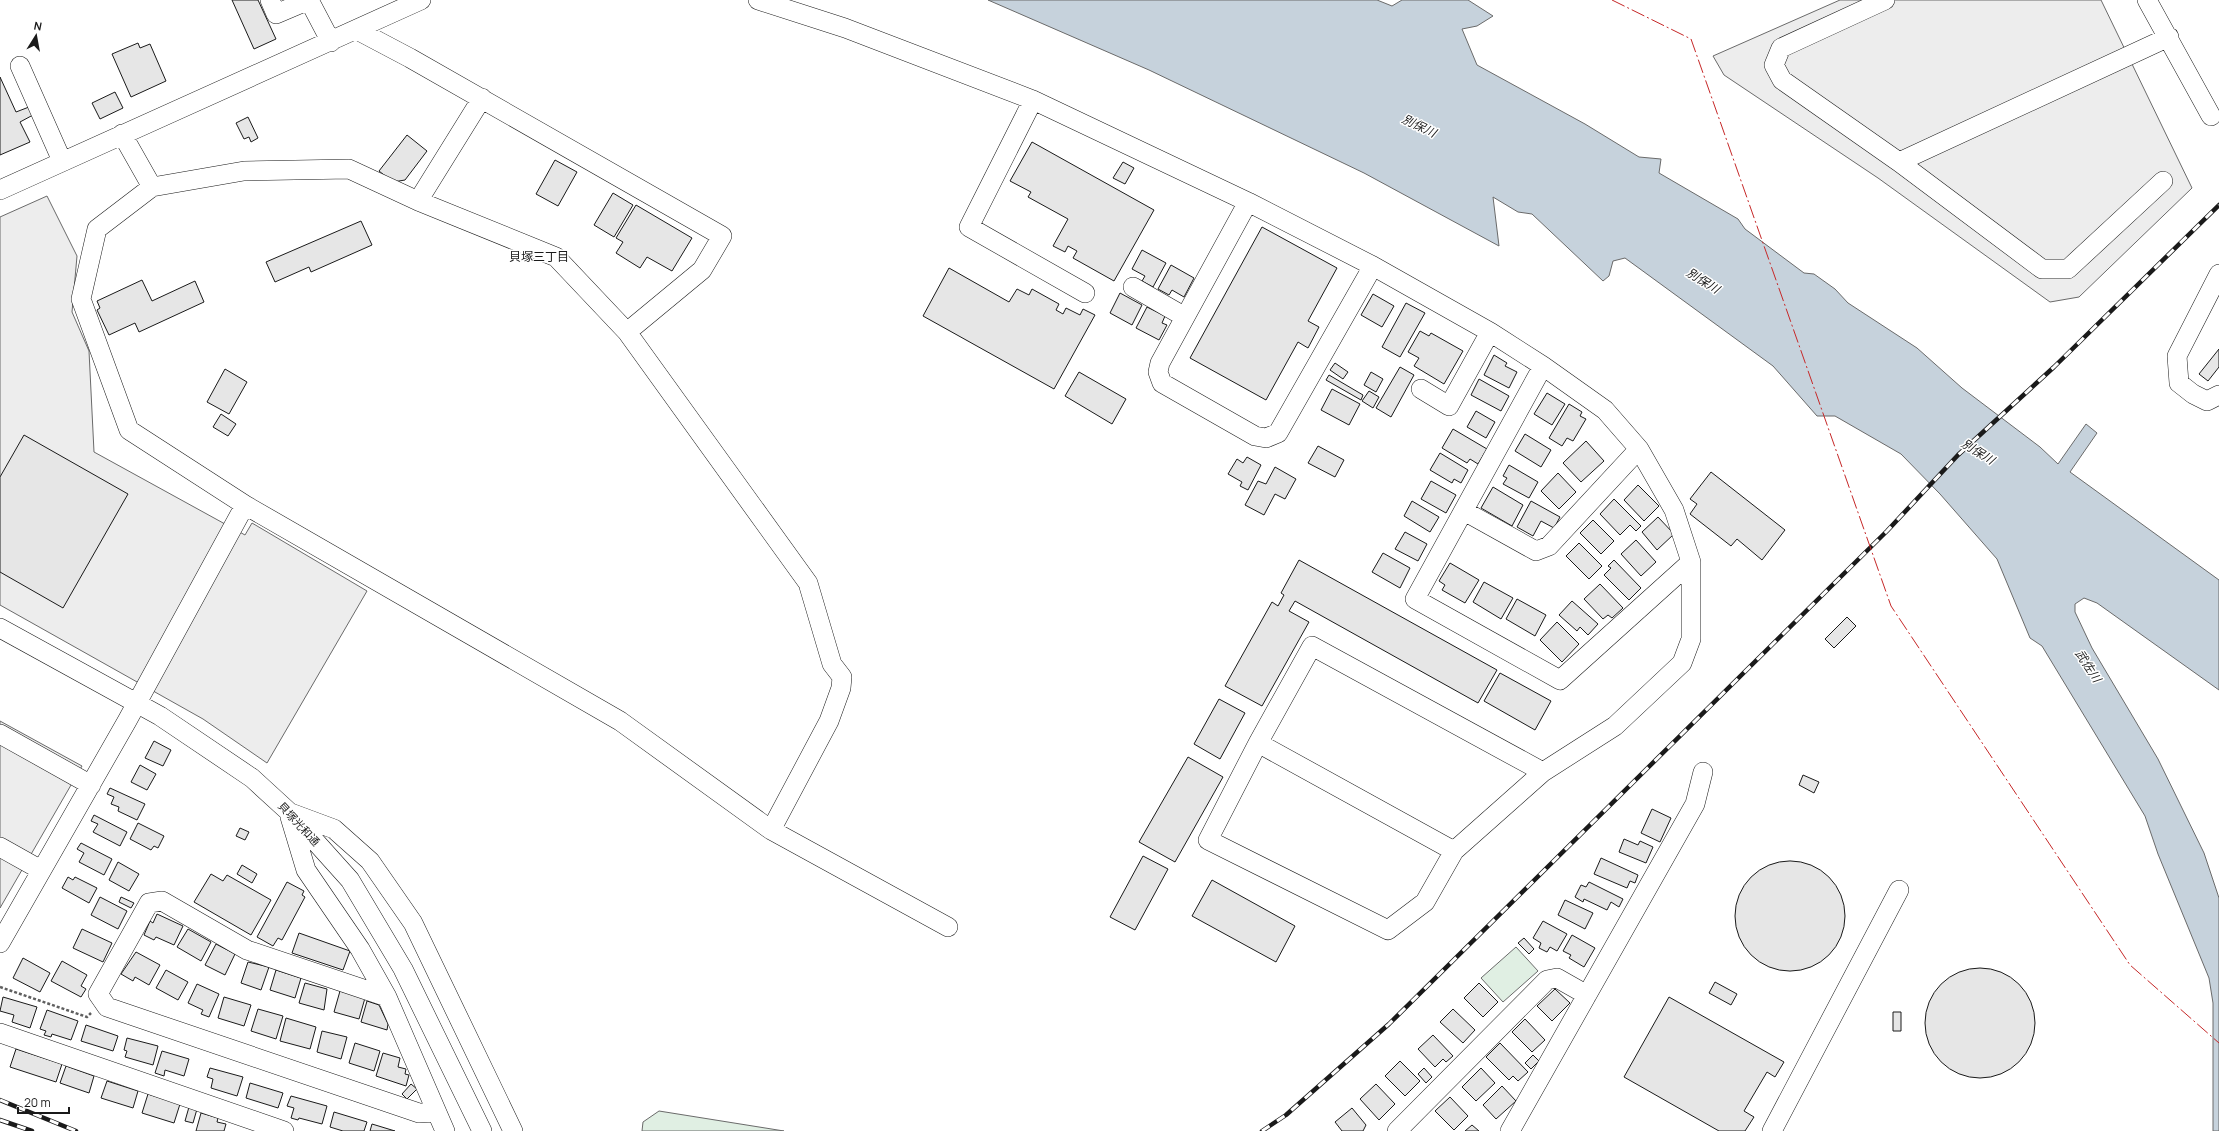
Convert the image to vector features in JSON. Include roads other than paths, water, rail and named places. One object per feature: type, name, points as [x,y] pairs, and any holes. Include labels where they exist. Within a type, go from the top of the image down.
[{"type":"street","points":[[270,0],[276,14],[309,0],[331,42]]},
{"type":"street","points":[[0,190],[122,134],[331,42],[421,0]]},
{"type":"street","points":[[758,0],[845,28],[1033,100],[1248,202],[1373,266],[1490,332],[1544,366],[1605,410],[1640,449],[1674,510],[1691,562],[1690,639],[1682,663],[1615,726],[1543,772],[1454,850],[1425,902],[1388,930],[1208,840],[1258,744],[1312,646],[1543,772]]},
{"type":"street","points":[[1885,0],[1781,48],[1774,66],[1782,80],[1899,162],[2042,269],[2068,269],[2163,181]]},
{"type":"street","points":[[2147,0],[2169,37],[2211,116]]},
{"type":"street","points":[[357,30],[482,98],[722,236],[702,270],[627,332]]},
{"type":"street","points":[[1899,162],[2169,37]]},
{"type":"street","points":[[20,66],[62,161]]},
{"type":"street","points":[[418,201],[482,98]]},
{"type":"street","points":[[1033,100],[969,227],[1085,293]]},
{"type":"street","points":[[122,134],[152,187]]},
{"type":"street","points":[[771,830],[829,721],[841,688],[842,677],[832,664],[808,583],[627,332],[556,257],[418,201],[349,169],[244,171],[152,187],[98,229],[81,299],[129,430],[246,505],[620,721],[771,830],[948,927]]},
{"type":"street","points":[[1248,202],[1160,363],[1158,372],[1162,384],[1255,436],[1266,438],[1278,433],[1373,266]]},
{"type":"street","points":[[2219,274],[2177,356],[2179,383],[2193,394],[2207,401],[2219,395]]},
{"type":"street","points":[[1133,287],[1185,317]]},
{"type":"street","points":[[1421,389],[1448,406],[1490,332]]},
{"type":"street","points":[[1544,366],[1415,599],[1560,680],[1691,562]]},
{"type":"street","points":[[1464,511],[1536,551],[1549,546],[1640,449]]},
{"type":"street","points":[[0,944],[91,785],[246,505]]},
{"type":"street","name":"貝塚光和通","points":[[0,628],[160,716],[252,778],[288,812],[354,886],[403,969],[482,1131]]},
{"type":"street","points":[[0,734],[91,785]]},
{"type":"street","points":[[1258,744],[1454,850]]},
{"type":"street","points":[[1510,1131],[1695,804],[1703,772]]},
{"type":"street","points":[[288,812],[306,870],[360,948],[387,997],[445,1131]]},
{"type":"street","points":[[288,812],[334,829],[370,860],[413,923],[513,1131]]},
{"type":"street","points":[[0,847],[41,870]]},
{"type":"street","points":[[1772,1131],[1899,890]]},
{"type":"street","points":[[387,997],[248,950],[162,901],[149,903],[98,994],[107,1007],[419,1113],[436,1112]]},
{"type":"street","points":[[1397,1131],[1547,980],[1557,978],[1587,995]]},
{"type":"street","points":[[0,1033],[284,1131]]},
{"type":"water","points":[[988,0],[1377,0],[1392,6],[1402,0],[1468,0],[1493,16],[1477,26],[1462,29],[1477,65],[1585,124],[1639,157],[1661,159],[1659,173],[1738,219],[1745,229],[1804,273],[1814,274],[1835,289],[1848,303],[1917,348],[1962,388],[2040,447],[2058,464],[2086,424],[2097,433],[2070,472],[2219,580],[2219,690],[2097,603],[2084,598],[2075,604],[2075,612],[2092,648],[2158,759],[2204,853],[2219,898],[2219,1131],[2213,1131],[2213,1003],[2209,978],[2158,854],[2145,816],[2042,646],[2030,638],[1997,559],[1940,494],[1901,454],[1835,416],[1817,416],[1773,366],[1625,258],[1613,261],[1609,276],[1603,281],[1532,214],[1518,212],[1493,197],[1499,246],[1364,173],[1149,70]]},
{"type":"railway","points":[[1262,1131],[1286,1115],[1389,1024],[1887,531],[1958,455],[2054,367],[2219,205]]},
{"type":"railway","points":[[0,1100],[76,1131]]},
{"type":"railway","points":[[0,1120],[32,1131]]},
{"type":"district","name":"貝塚三丁目","points":[[539,257]]},
{"type":"water label","name":"別保川","points":[[1419,126]]},
{"type":"water label","name":"別保川","points":[[1703,281]]},
{"type":"water label","name":"別保川","points":[[1978,452]]},
{"type":"water label","name":"武佐川","points":[[2088,666]]}]
